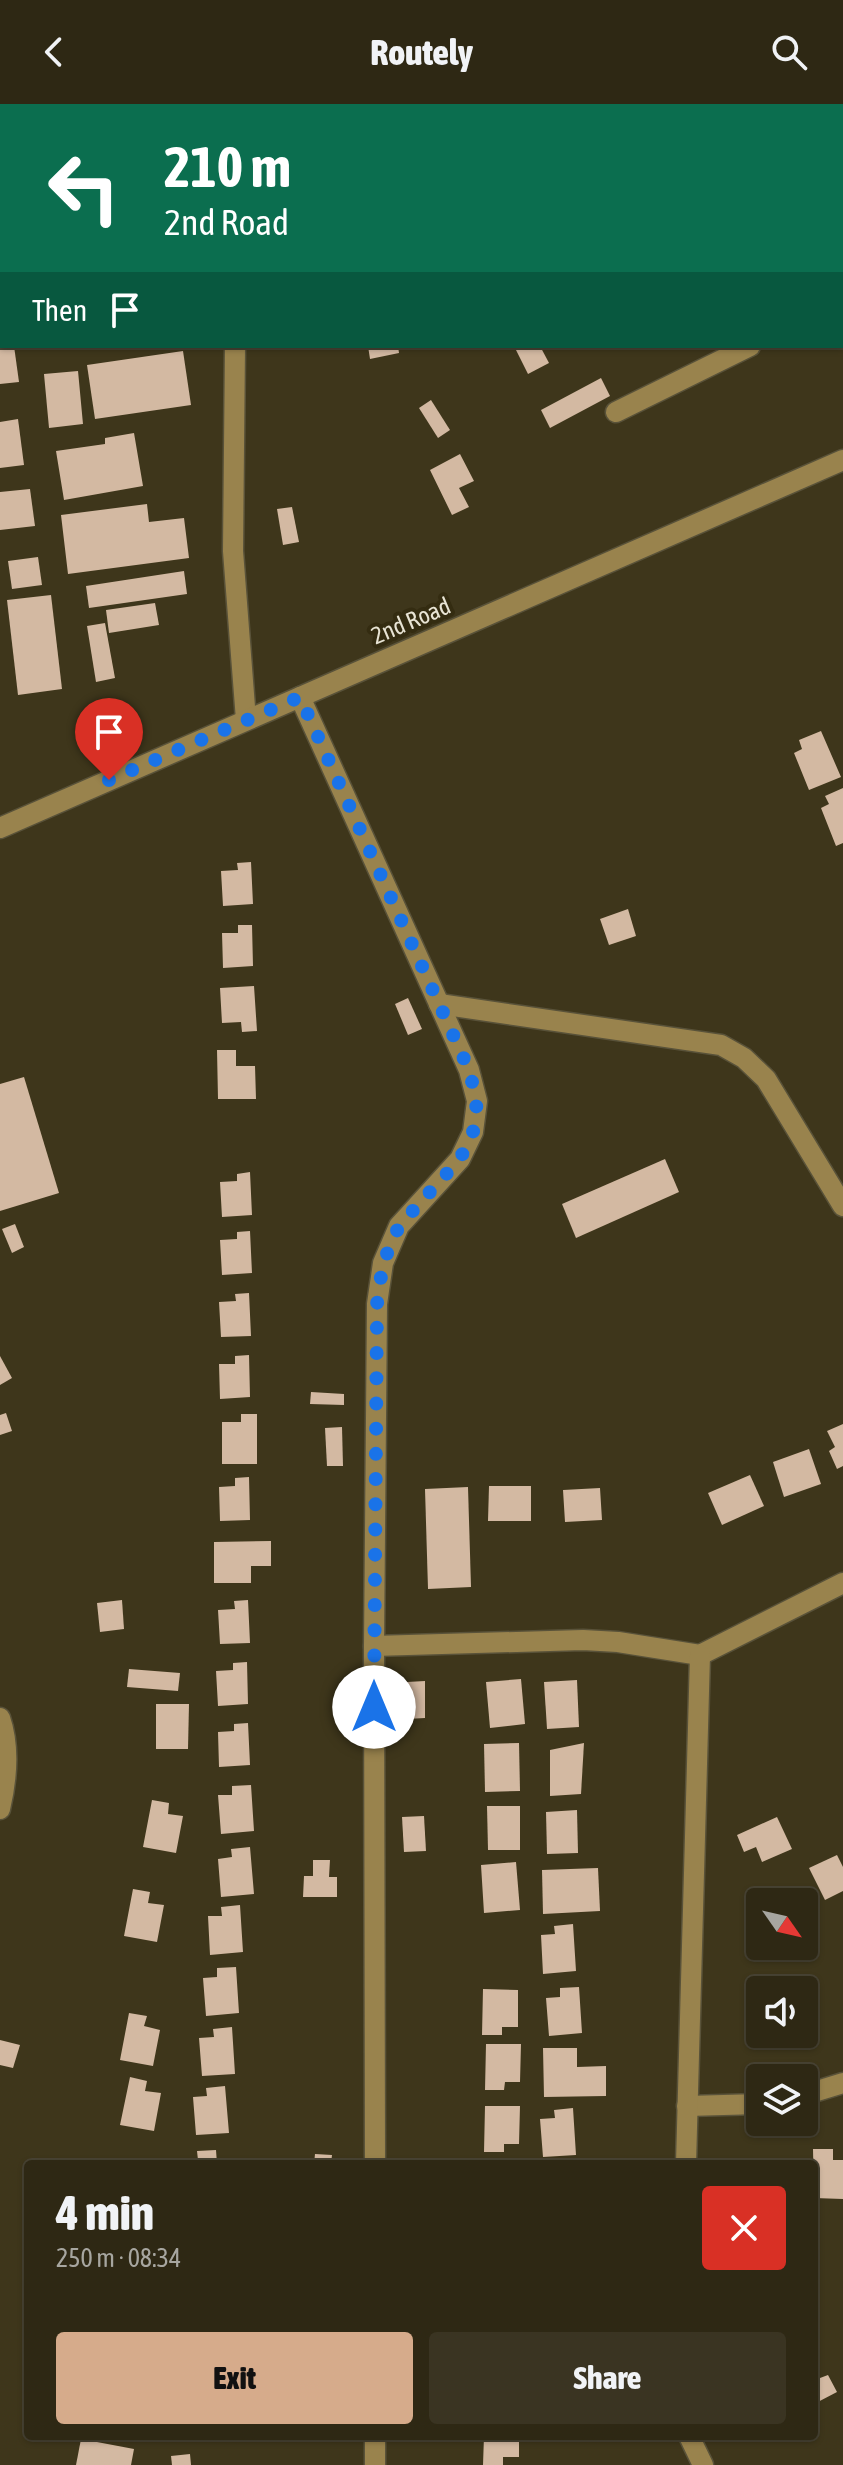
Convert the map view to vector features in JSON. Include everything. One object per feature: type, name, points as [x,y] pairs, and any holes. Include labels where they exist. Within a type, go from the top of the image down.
[{"type":"street","points":[[235,348],[233,551],[246,720]]},
{"type":"street","points":[[616,412],[746,348]]},
{"type":"street","name":"2nd Road","points":[[0,828],[843,460]]},
{"type":"street","points":[[300,697],[469,1070],[477,1101],[473,1132],[460,1159],[399,1226],[383,1263],[377,1304],[375,2160]]},
{"type":"street","points":[[439,1004],[721,1045],[744,1058],[766,1079],[843,1206]]},
{"type":"street","points":[[374,1646],[583,1640],[618,1642],[700,1655],[843,1583]]},
{"type":"street","points":[[686,2160],[700,1655]]},
{"type":"street","points":[[0,1718],[5,1731],[6,1783],[0,1809]]},
{"type":"street","points":[[818,2091],[843,2083]]},
{"type":"street","points":[[687,2106],[746,2104]]},
{"type":"street","points":[[375,2440],[375,2465]]},
{"type":"street","points":[[691,2440],[703,2465]]},
{"type":"building","points":[[0,348],[14,348],[19,382],[0,384]]},
{"type":"building","points":[[368,348],[398,348],[399,353],[370,359]]},
{"type":"building","points":[[515,348],[541,348],[549,363],[528,374]]},
{"type":"building","points":[[183,351],[191,405],[95,419],[87,365]]},
{"type":"building","points":[[78,371],[83,424],[49,428],[44,374]]},
{"type":"building","points":[[601,378],[610,396],[550,428],[541,410]]},
{"type":"building","points":[[431,400],[450,430],[438,438],[419,408]]},
{"type":"building","points":[[18,419],[24,465],[0,468],[0,422]]},
{"type":"building","points":[[134,433],[143,486],[64,500],[56,451],[105,444],[105,438]]},
{"type":"building","points":[[460,454],[474,481],[459,488],[469,507],[452,515],[430,470]]},
{"type":"building","points":[[30,489],[35,526],[0,530],[0,492]]},
{"type":"building","points":[[147,504],[149,522],[184,518],[189,558],[68,574],[61,515]]},
{"type":"building","points":[[292,507],[299,542],[283,545],[277,509]]},
{"type":"building","points":[[38,557],[42,585],[12,589],[8,561]]},
{"type":"building","points":[[184,571],[187,594],[89,608],[86,586]]},
{"type":"building","points":[[51,595],[62,689],[18,695],[7,600]]},
{"type":"building","points":[[155,603],[159,625],[109,633],[106,610]]},
{"type":"building","points":[[105,623],[115,678],[96,682],[87,626]]},
{"type":"building","points":[[821,731],[841,777],[809,790],[794,753],[802,749],[799,740]]},
{"type":"building","points":[[843,788],[843,843],[836,846],[821,808],[829,804],[825,796]]},
{"type":"building","points":[[251,862],[253,904],[223,906],[221,871],[238,870],[237,863]]},
{"type":"building","points":[[628,909],[636,936],[609,945],[600,919]]},
{"type":"building","points":[[238,925],[252,925],[253,966],[223,968],[222,933],[238,933]]},
{"type":"building","points":[[254,986],[257,1031],[242,1032],[241,1022],[222,1023],[220,988]]},
{"type":"building","points":[[408,998],[422,1029],[408,1035],[395,1004]]},
{"type":"building","points":[[217,1050],[236,1050],[236,1066],[255,1066],[256,1099],[218,1099]]},
{"type":"building","points":[[24,1077],[59,1193],[0,1211],[0,1084]]},
{"type":"building","points":[[665,1159],[679,1192],[576,1238],[562,1204]]},
{"type":"building","points":[[250,1172],[252,1215],[222,1217],[220,1182],[237,1181],[237,1174]]},
{"type":"building","points":[[15,1224],[24,1247],[12,1253],[2,1229]]},
{"type":"building","points":[[250,1231],[252,1273],[222,1275],[220,1240],[237,1239],[237,1232]]},
{"type":"building","points":[[249,1293],[251,1336],[221,1337],[219,1302],[236,1301],[235,1294]]},
{"type":"building","points":[[249,1355],[250,1397],[220,1399],[219,1364],[235,1364],[235,1356]]},
{"type":"building","points":[[0,1356],[12,1378],[0,1385]]},
{"type":"building","points":[[311,1392],[344,1394],[344,1405],[310,1404]]},
{"type":"building","points":[[6,1413],[12,1431],[0,1435],[0,1415]]},
{"type":"building","points":[[241,1414],[257,1414],[257,1464],[222,1464],[222,1422],[241,1422]]},
{"type":"building","points":[[843,1424],[843,1466],[837,1469],[829,1451],[835,1447],[827,1431]]},
{"type":"building","points":[[342,1427],[343,1466],[327,1466],[325,1428]]},
{"type":"building","points":[[809,1449],[821,1484],[784,1497],[773,1462]]},
{"type":"building","points":[[750,1475],[764,1506],[722,1525],[708,1493]]},
{"type":"building","points":[[249,1477],[250,1520],[220,1521],[219,1487],[235,1486],[235,1478]]},
{"type":"building","points":[[489,1486],[531,1486],[531,1521],[488,1521]]},
{"type":"building","points":[[468,1487],[471,1587],[428,1589],[425,1489]]},
{"type":"building","points":[[600,1488],[602,1520],[565,1522],[563,1490]]},
{"type":"building","points":[[271,1541],[271,1566],[251,1566],[251,1583],[214,1583],[214,1542]]},
{"type":"building","points":[[122,1600],[124,1629],[100,1632],[97,1603]]},
{"type":"building","points":[[248,1600],[250,1643],[220,1644],[218,1610],[235,1609],[234,1601]]},
{"type":"building","points":[[247,1662],[248,1704],[218,1706],[216,1671],[233,1670],[233,1663]]},
{"type":"building","points":[[129,1669],[180,1673],[178,1691],[127,1687]]},
{"type":"building","points":[[521,1679],[525,1724],[490,1728],[486,1682]]},
{"type":"building","points":[[577,1680],[579,1727],[547,1729],[544,1682]]},
{"type":"building","points":[[425,1681],[425,1718],[407,1719],[407,1682]]},
{"type":"building","points":[[156,1704],[189,1704],[188,1749],[156,1749]]},
{"type":"building","points":[[248,1723],[250,1765],[219,1767],[218,1732],[234,1731],[234,1724]]},
{"type":"building","points":[[519,1743],[520,1791],[485,1792],[484,1744]]},
{"type":"building","points":[[584,1743],[581,1794],[550,1796],[550,1750]]},
{"type":"building","points":[[251,1785],[254,1831],[221,1834],[218,1795],[232,1795],[232,1786]]},
{"type":"building","points":[[152,1800],[169,1803],[168,1814],[183,1816],[176,1853],[143,1847]]},
{"type":"building","points":[[487,1806],[520,1806],[520,1850],[488,1850]]},
{"type":"building","points":[[577,1810],[578,1853],[547,1854],[546,1812]]},
{"type":"building","points":[[424,1816],[426,1851],[404,1852],[402,1817]]},
{"type":"building","points":[[777,1817],[792,1849],[762,1862],[756,1847],[744,1852],[737,1835]]},
{"type":"building","points":[[250,1847],[254,1894],[221,1897],[218,1859],[232,1857],[231,1849]]},
{"type":"building","points":[[837,1855],[843,1867],[843,1891],[825,1900],[809,1868]]},
{"type":"building","points":[[313,1860],[330,1860],[329,1877],[337,1877],[337,1897],[303,1897],[304,1876],[313,1876]]},
{"type":"building","points":[[516,1862],[520,1910],[484,1913],[481,1865]]},
{"type":"building","points":[[598,1868],[600,1911],[543,1914],[542,1870]]},
{"type":"building","points":[[133,1889],[150,1892],[148,1903],[164,1905],[157,1942],[124,1936]]},
{"type":"building","points":[[240,1905],[243,1952],[210,1955],[208,1916],[222,1916],[221,1907]]},
{"type":"building","points":[[573,1924],[576,1971],[543,1974],[541,1935],[555,1934],[554,1926]]},
{"type":"building","points":[[236,1967],[239,2013],[206,2016],[203,1978],[217,1977],[217,1968]]},
{"type":"building","points":[[579,1987],[582,2033],[549,2036],[546,1998],[560,1997],[560,1988]]},
{"type":"building","points":[[483,1989],[518,1990],[518,2027],[502,2027],[502,2035],[482,2035]]},
{"type":"building","points":[[129,2013],[147,2016],[144,2026],[160,2030],[153,2066],[120,2060]]},
{"type":"building","points":[[232,2027],[235,2074],[202,2076],[199,2038],[214,2037],[213,2029]]},
{"type":"building","points":[[0,2040],[20,2045],[13,2068],[0,2065]]},
{"type":"building","points":[[486,2044],[521,2044],[520,2082],[505,2082],[504,2090],[485,2090]]},
{"type":"building","points":[[543,2048],[577,2048],[577,2067],[606,2066],[606,2096],[544,2097]]},
{"type":"building","points":[[130,2077],[147,2081],[145,2091],[161,2093],[154,2131],[120,2125]]},
{"type":"building","points":[[225,2086],[229,2133],[196,2135],[193,2097],[207,2096],[206,2088]]},
{"type":"building","points":[[485,2106],[520,2106],[519,2144],[504,2144],[504,2152],[484,2152]]},
{"type":"building","points":[[573,2108],[576,2155],[543,2157],[540,2119],[555,2118],[554,2110]]},
{"type":"building","points":[[813,2149],[833,2149],[833,2160],[843,2160],[843,2199],[818,2198],[818,2160],[813,2160]]},
{"type":"building","points":[[216,2150],[217,2160],[198,2160],[197,2151]]},
{"type":"building","points":[[315,2154],[332,2155],[331,2160],[314,2160]]},
{"type":"building","points":[[818,2374],[820,2378],[828,2375],[837,2392],[818,2402]]},
{"type":"building","points":[[81,2440],[134,2449],[131,2465],[76,2465]]},
{"type":"building","points":[[484,2440],[519,2440],[519,2457],[503,2457],[503,2465],[483,2465]]},
{"type":"building","points":[[190,2454],[191,2465],[172,2465],[171,2456]]},
{"type":"route","points":[[109,780],[300,697],[469,1070],[477,1101],[473,1132],[460,1159],[399,1226],[383,1263],[377,1304],[374,1707]]}]
